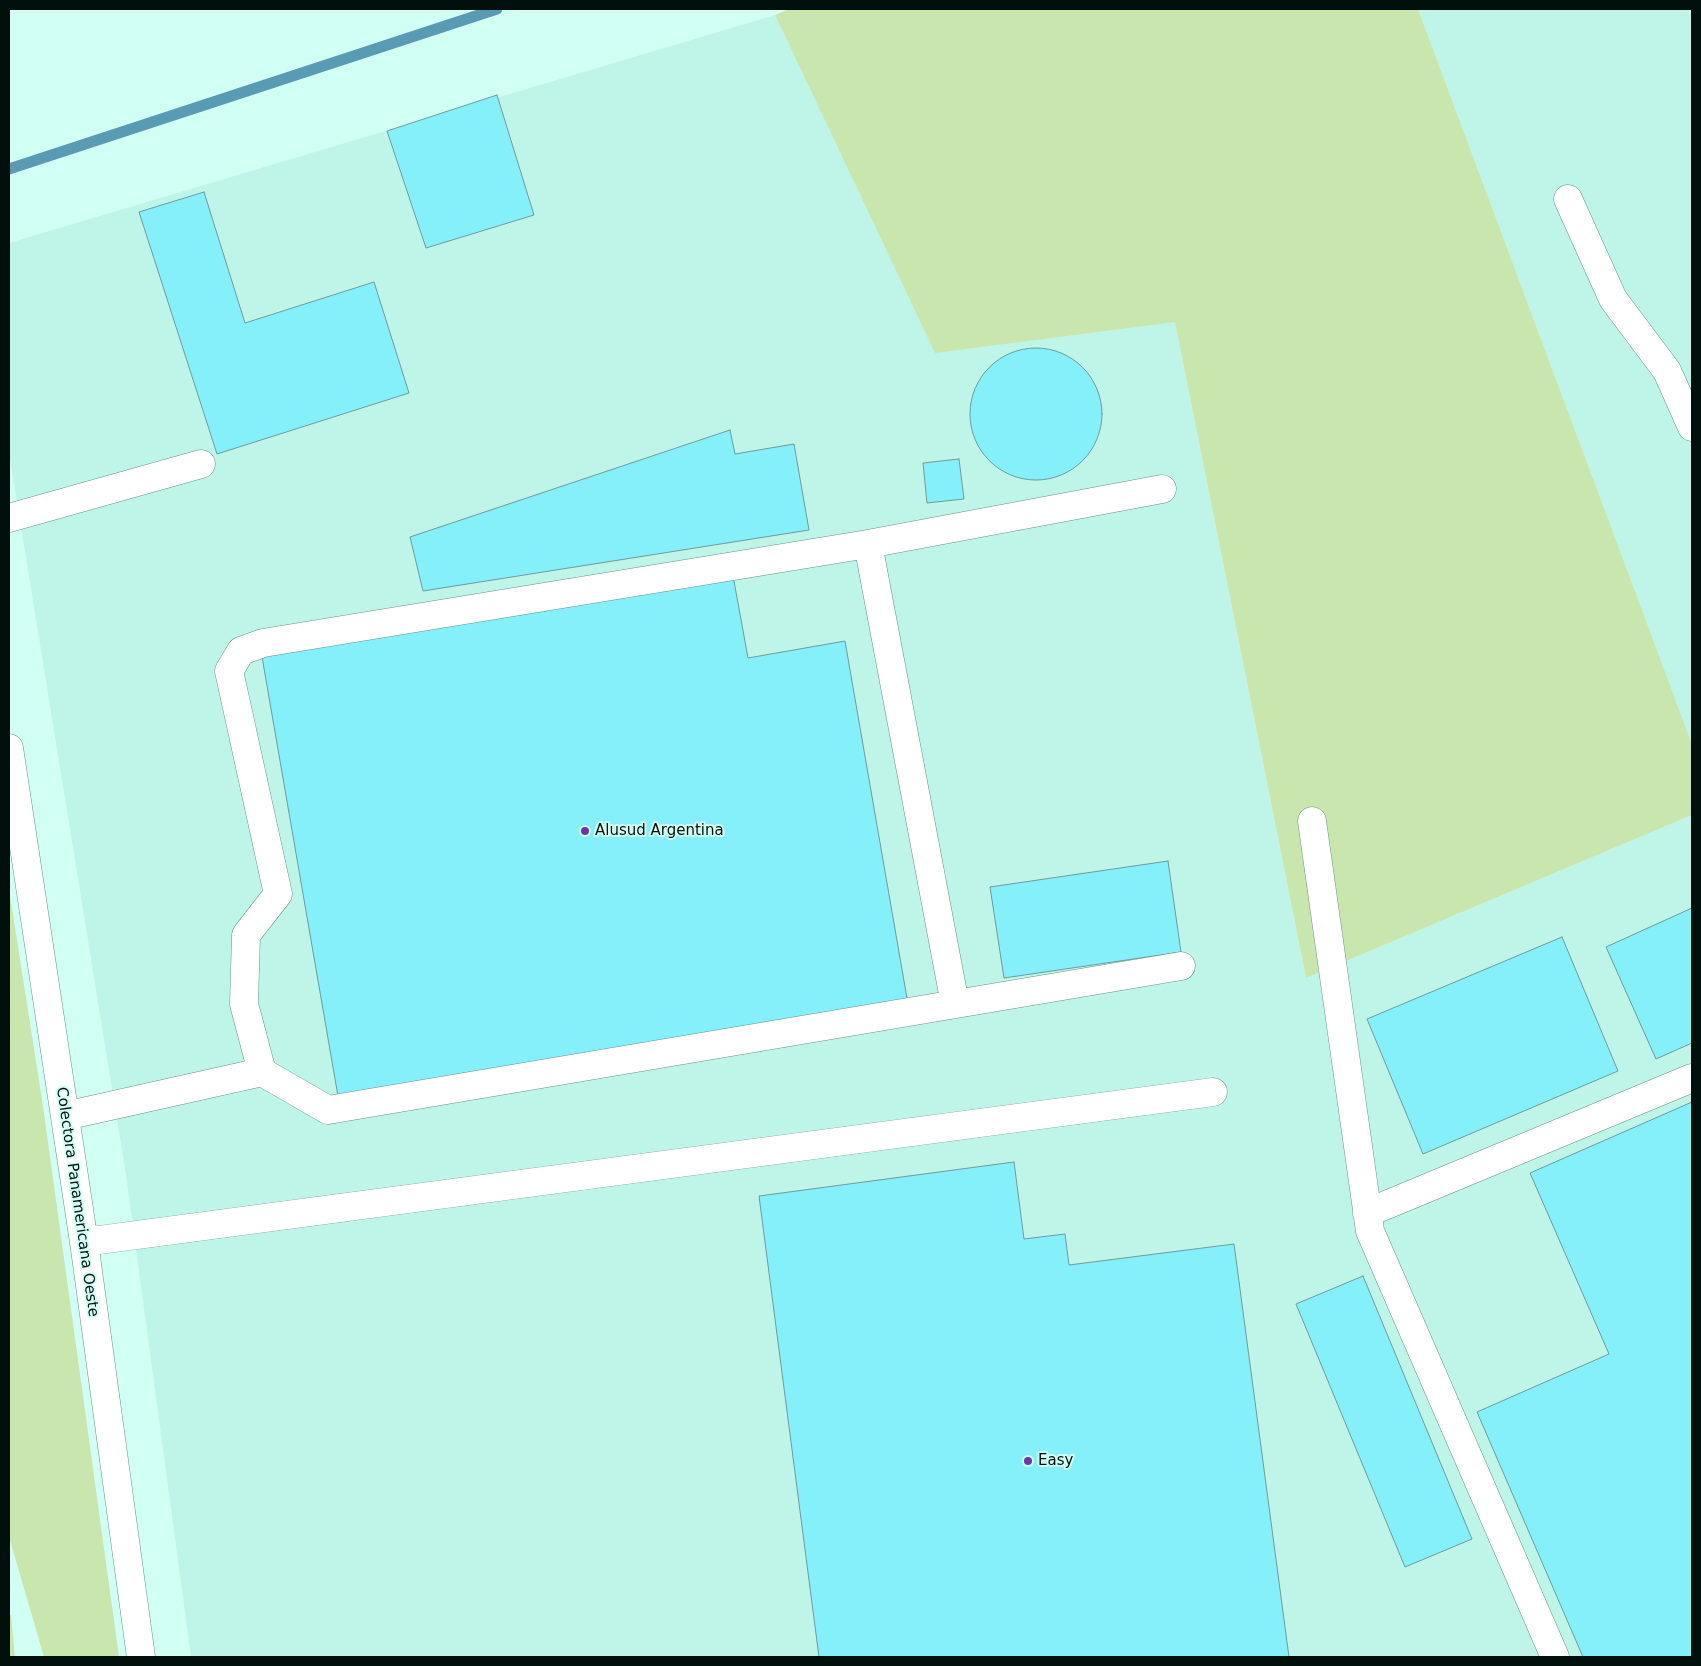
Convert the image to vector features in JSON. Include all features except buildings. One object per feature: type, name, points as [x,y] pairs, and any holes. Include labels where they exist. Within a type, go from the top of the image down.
[{"type":"street","points":[[1568,199],[1613,299],[1667,371],[1692,427]]},
{"type":"street","points":[[9,518],[201,464]]},
{"type":"street","points":[[262,1072],[244,1004],[246,934],[278,894],[229,671],[241,651],[263,644],[868,544],[1162,489]]},
{"type":"street","points":[[868,544],[955,1004]]},
{"type":"street","name":"Colectora Panamericana Oeste","points":[[9,748],[84,1242],[140,1657]]},
{"type":"street","points":[[1312,821],[1370,1230],[1555,1657]]},
{"type":"street","points":[[65,1116],[262,1072],[328,1110],[1181,966]]},
{"type":"street","points":[[1367,1213],[1692,1078]]},
{"type":"street","points":[[84,1242],[1213,1092]]},
{"type":"shaded area","points":[[1418,9],[1692,9],[1692,744]]},
{"type":"shaded area","points":[[775,15],[935,352],[1175,321],[1306,978],[1692,815],[1692,1657],[191,1657],[126,1175],[9,453],[9,243]]},
{"type":"green space","points":[[789,9],[1418,9],[1692,744],[1692,815],[1306,978],[1175,322],[935,353],[775,15]]},
{"type":"green space","points":[[9,889],[43,1106],[119,1657],[44,1657],[9,1537]]},
{"type":"green space","points":[[9,1615],[11,1615],[15,1657],[9,1657]]},
{"type":"waterway","points":[[9,169],[497,9]]},
{"type":"place","name":"Alusud Argentina","points":[[585,831]]},
{"type":"place","name":"Easy","points":[[1028,1461]]}]
